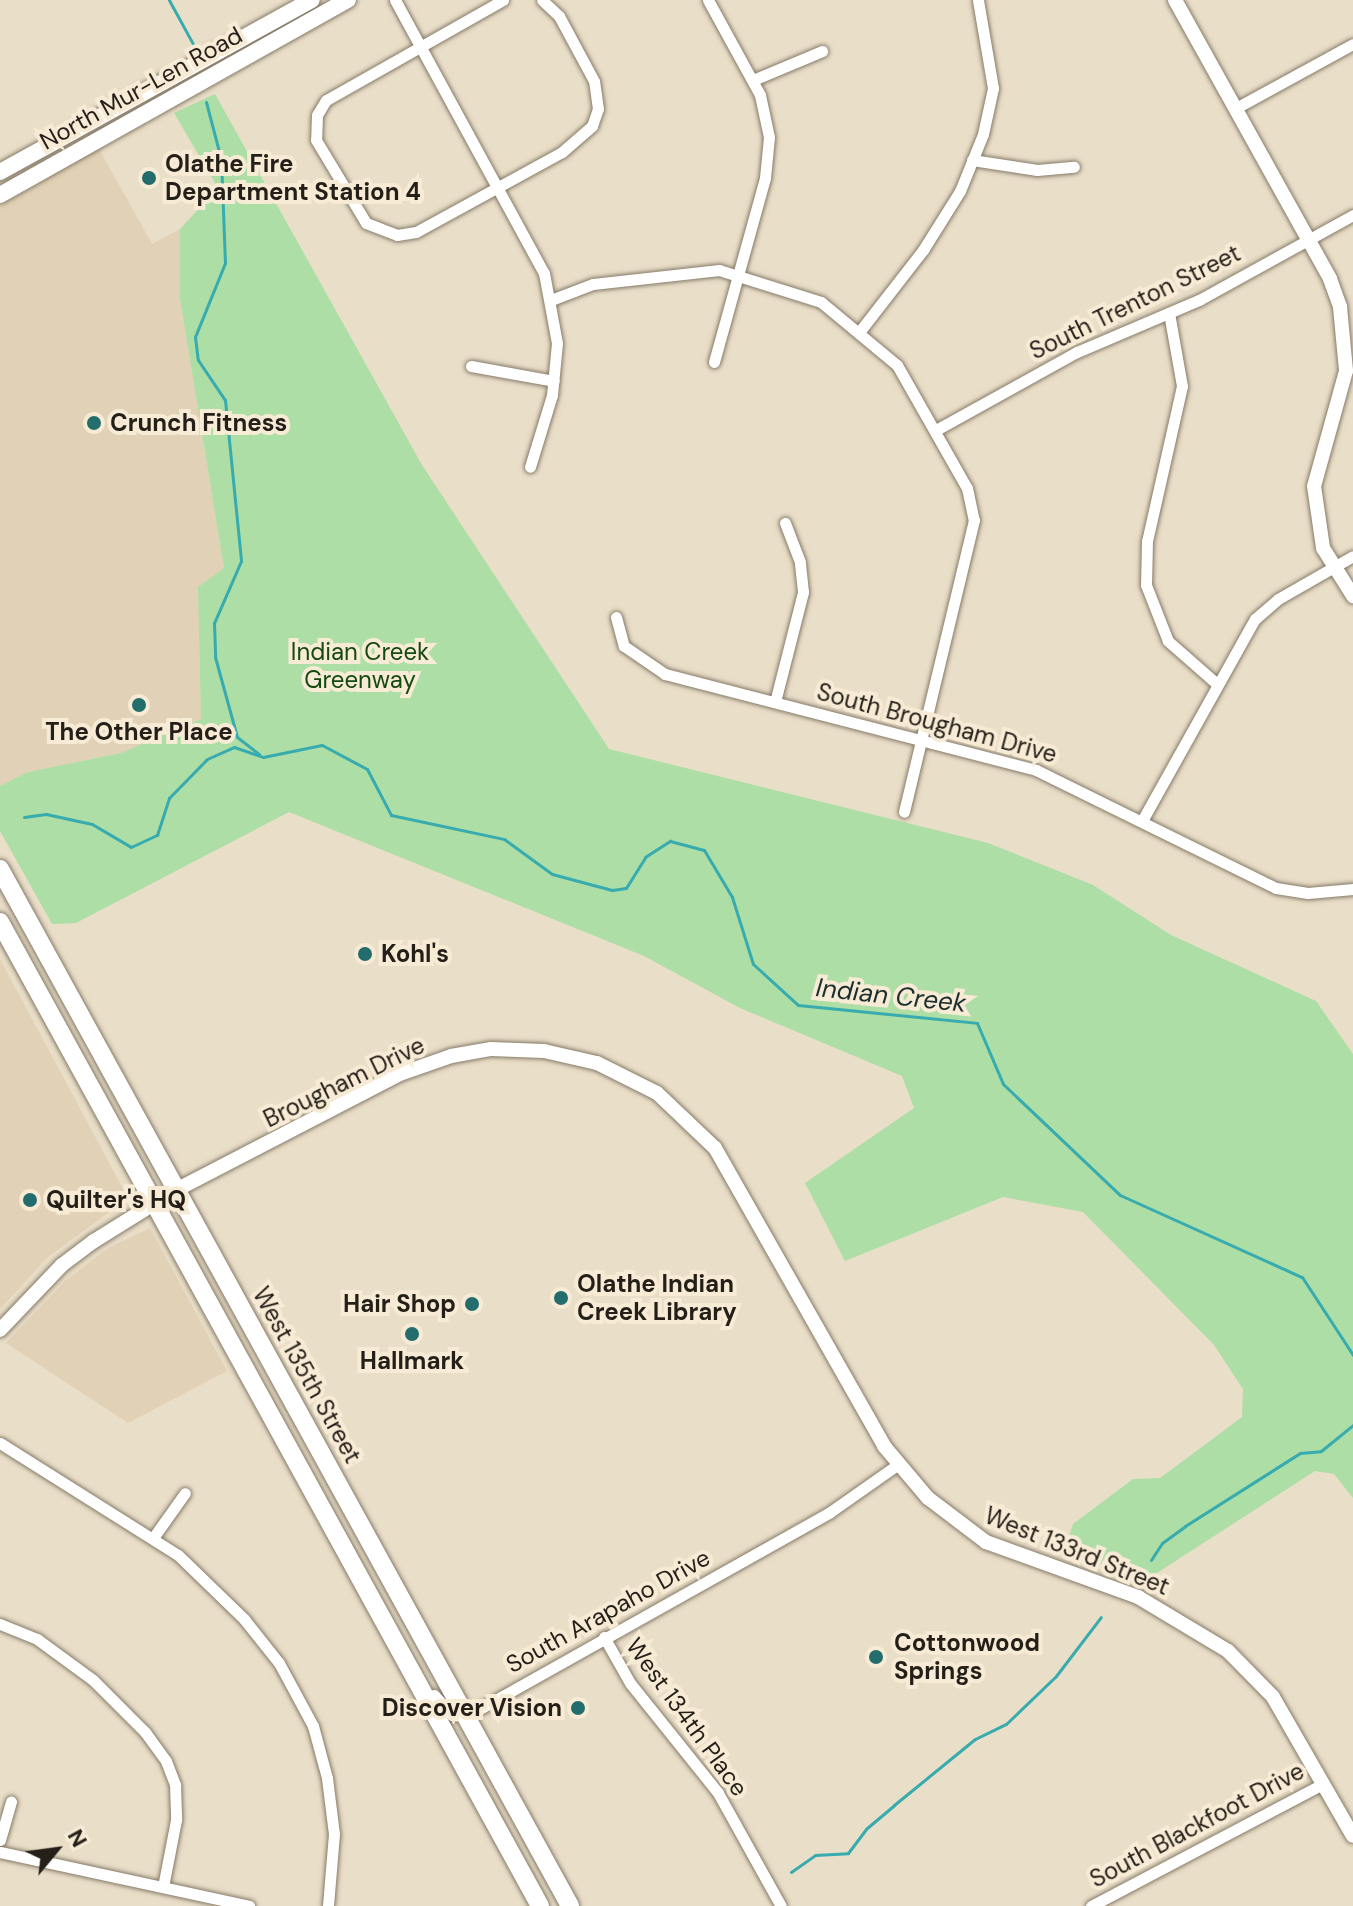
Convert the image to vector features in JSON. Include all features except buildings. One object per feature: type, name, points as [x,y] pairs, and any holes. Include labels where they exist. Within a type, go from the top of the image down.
[{"type":"main road","name":"North Mur-Len Road","points":[[0,172],[312,0]]},
{"type":"main road","name":"North Mur-Len Road","points":[[0,195],[348,0]]},
{"type":"main road","name":"West 135th Street","points":[[0,869],[570,1906]]},
{"type":"main road","points":[[0,922],[540,1906]]},
{"type":"street","points":[[395,0],[532,246],[551,300],[557,343],[554,381],[530,467]]},
{"type":"street","points":[[503,0],[342,89],[317,115],[316,140],[366,223],[397,235],[416,232],[580,141],[598,109],[594,81],[559,16],[542,0]]},
{"type":"street","points":[[708,0],[753,80],[769,137],[765,178],[714,362]]},
{"type":"street","points":[[860,331],[923,250],[972,160],[993,88],[978,0]]},
{"type":"street","points":[[1175,0],[1309,239],[1335,293],[1346,348],[1346,371],[1314,486],[1317,523],[1334,567],[1353,596]]},
{"type":"street","points":[[1236,108],[1353,44]]},
{"type":"street","points":[[753,80],[822,51]]},
{"type":"street","points":[[972,160],[1037,170],[1074,167]]},
{"type":"street","name":"South Trenton Street","points":[[936,430],[1077,352],[1169,313],[1353,215]]},
{"type":"street","points":[[551,300],[593,284],[675,271],[739,275],[821,302],[860,331],[897,365],[967,488],[973,533],[904,812]]},
{"type":"street","points":[[1169,313],[1182,386],[1147,541],[1146,585],[1168,641],[1216,683]]},
{"type":"street","points":[[471,366],[554,381]]},
{"type":"street","points":[[775,702],[803,592],[800,562],[785,523]]},
{"type":"street","points":[[1143,819],[1216,683],[1255,619],[1278,599],[1353,556]]},
{"type":"street","name":"South Brougham Drive","points":[[616,617],[624,646],[653,669],[1036,770],[1143,819],[1276,888],[1324,894],[1353,889]]},
{"type":"street","name":"Brougham Drive","points":[[0,1330],[62,1265],[176,1190],[425,1064],[477,1051],[544,1051],[621,1073],[657,1093],[695,1126],[730,1170],[798,1291]]},
{"type":"street","name":"West 133rd Street","points":[[798,1291],[897,1465],[960,1526],[986,1542],[1138,1597],[1200,1630],[1259,1680],[1324,1783],[1353,1836]]},
{"type":"street","points":[[0,1443],[178,1555],[244,1619],[279,1663],[313,1726],[334,1834],[328,1906]]},
{"type":"street","name":"South Arapaho Drive","points":[[467,1716],[839,1507],[897,1465]]},
{"type":"street","points":[[153,1538],[185,1493]]},
{"type":"street","points":[[374,1606],[396,1626],[440,1706],[452,1715],[467,1716]]},
{"type":"street","points":[[0,1624],[37,1639],[93,1680],[166,1761],[175,1785],[176,1820],[163,1887]]},
{"type":"street","name":"West 134th Place","points":[[604,1637],[643,1701],[718,1793],[781,1906]]},
{"type":"street","name":"South Blackfoot Drive","points":[[1091,1906],[1324,1783]]},
{"type":"street","points":[[0,1840],[11,1802]]},
{"type":"street","points":[[0,1852],[249,1906]]},
{"type":"shaded area","points":[[99,149],[152,244],[180,229],[180,299],[224,568],[198,587],[201,719],[121,753],[28,772],[0,786],[0,206]]},
{"type":"shaded area","points":[[0,959],[128,1198],[48,1257],[0,1309]]},
{"type":"shaded area","points":[[150,1228],[227,1371],[128,1423],[6,1343],[66,1280],[110,1247]]},
{"type":"green space","name":"Indian Creek Greenway","points":[[215,94],[422,465],[609,749],[988,843],[1093,885],[1171,935],[1316,1001],[1353,1054],[1353,1498],[1334,1474],[1315,1471],[1146,1580],[1064,1552],[1073,1524],[1133,1479],[1160,1478],[1242,1417],[1243,1389],[1214,1345],[1083,1212],[1003,1197],[845,1261],[805,1183],[914,1108],[902,1076],[740,1008],[644,956],[289,812],[76,923],[52,924],[0,831],[0,786],[28,772],[121,753],[201,719],[198,587],[224,568],[180,299],[180,229],[218,188],[174,113]]},
{"type":"waterway","points":[[169,0],[193,44]]},
{"type":"waterway","points":[[206,102],[221,159],[225,263],[195,337],[198,360],[225,400],[241,561],[214,623],[215,657],[237,737],[259,754]]},
{"type":"waterway","name":"Indian Creek","points":[[24,817],[46,814],[92,824],[131,847],[157,835],[169,798],[207,759],[234,747],[263,757],[322,745],[367,769],[391,815],[504,839],[552,874],[612,890],[626,888],[645,857],[670,841],[704,850],[732,897],[753,964],[798,1005],[977,1023],[1003,1084],[1120,1195],[1302,1277],[1353,1355]]},
{"type":"waterway","points":[[1151,1560],[1162,1543],[1185,1526],[1300,1453],[1321,1451],[1353,1425]]},
{"type":"waterway","points":[[791,1872],[815,1855],[848,1853],[867,1828],[894,1805],[975,1739],[1006,1724],[1056,1676],[1101,1617]]},
{"type":"place","name":"Olathe Fire Department Station 4","points":[[149,178]]},
{"type":"place","name":"Crunch Fitness","points":[[94,423]]},
{"type":"place","name":"The Other Place","points":[[139,705]]},
{"type":"place","name":"Kohl's","points":[[365,954]]},
{"type":"place","name":"Quilter's HQ","points":[[30,1200]]},
{"type":"place","name":"Olathe Indian Creek Library","points":[[561,1298]]},
{"type":"place","name":"Hair Shop","points":[[472,1304]]},
{"type":"place","name":"Hallmark","points":[[412,1334]]},
{"type":"place","name":"Cottonwood Springs","points":[[876,1657]]},
{"type":"place","name":"Discover Vision","points":[[578,1708]]}]
